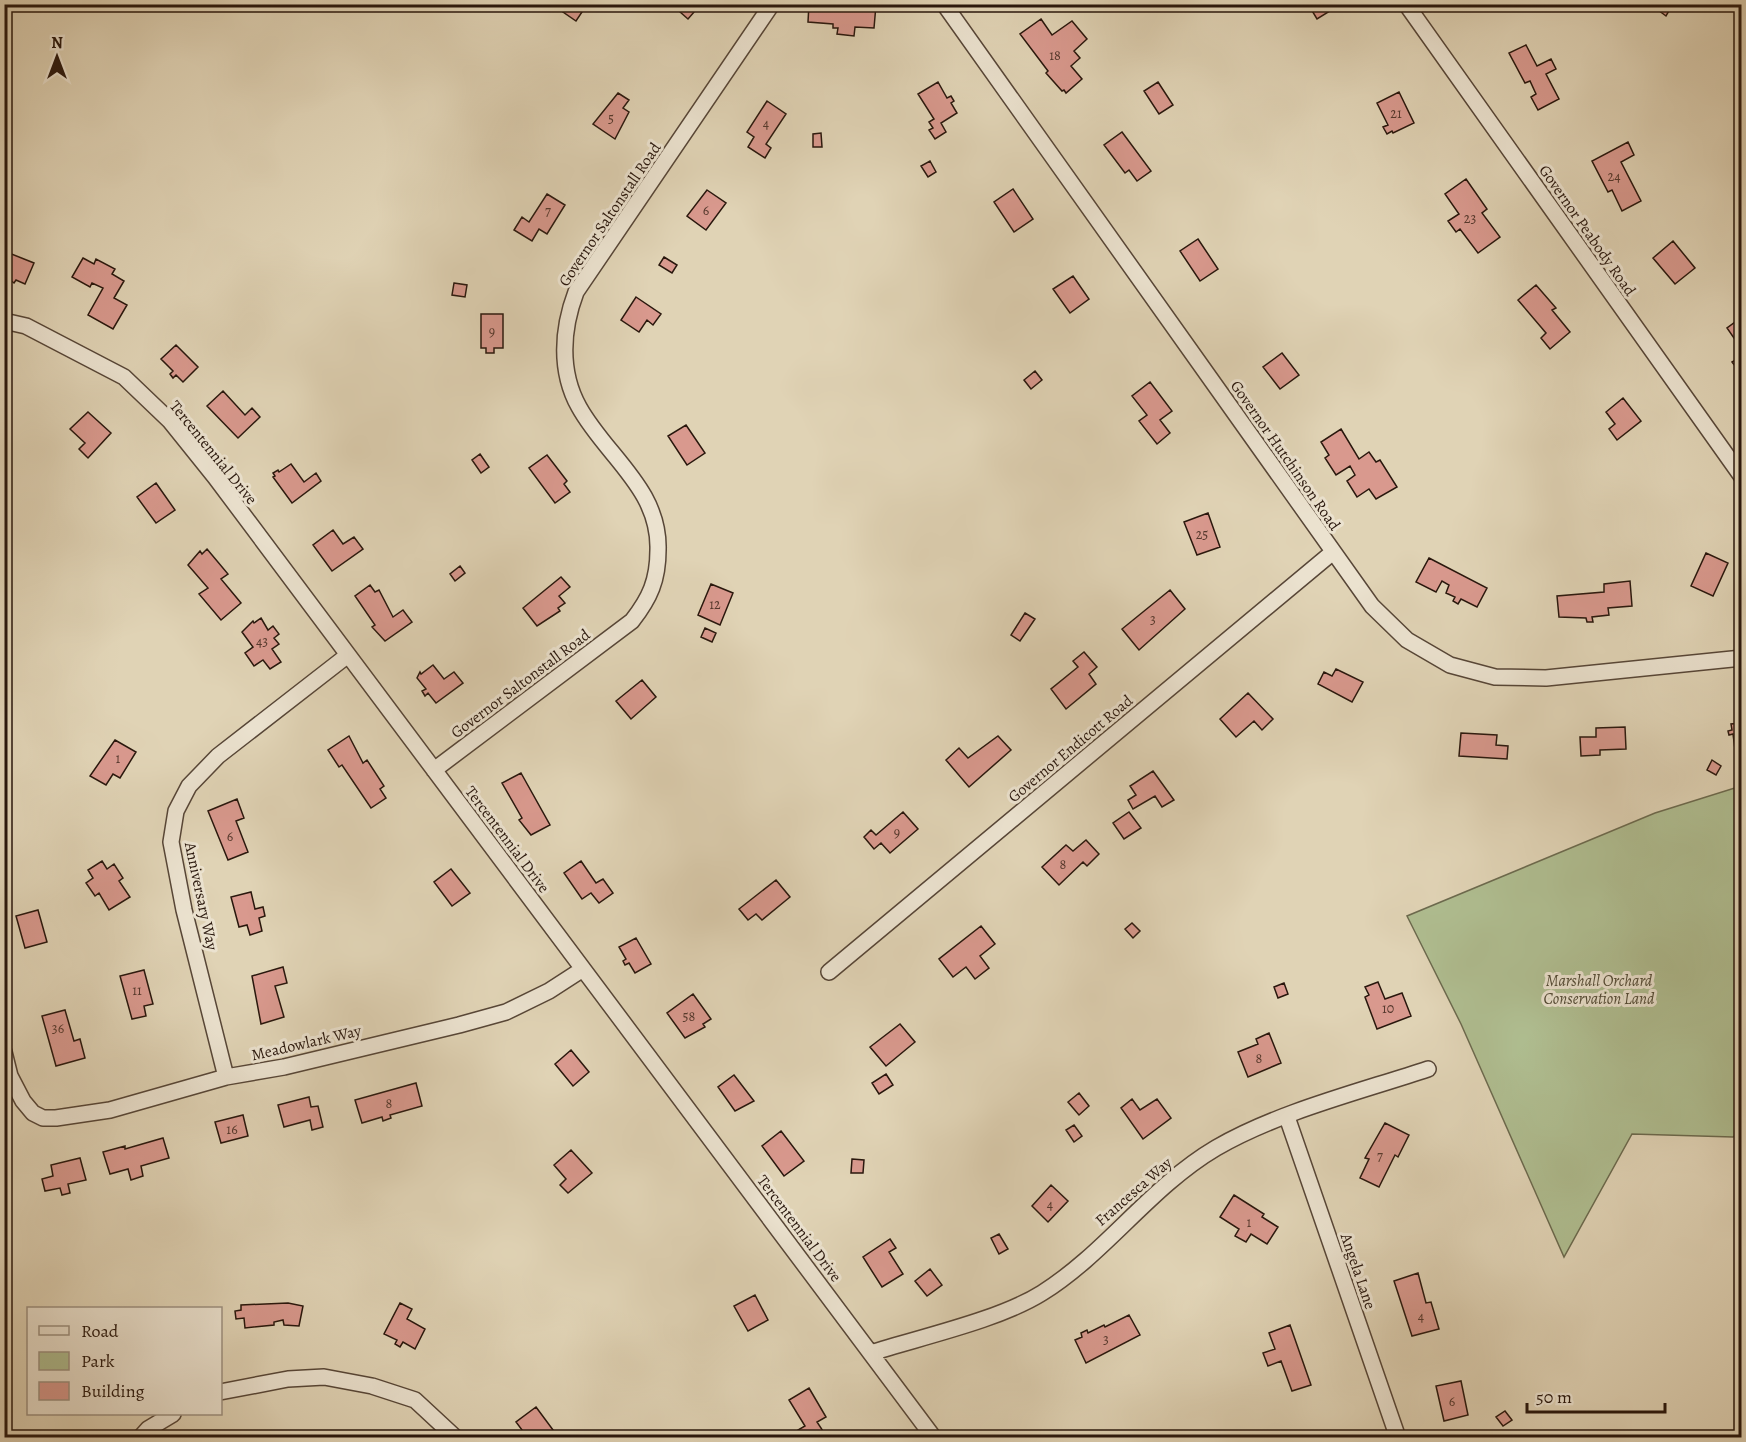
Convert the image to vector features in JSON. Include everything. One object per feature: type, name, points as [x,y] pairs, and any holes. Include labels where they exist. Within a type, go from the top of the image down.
[{"type":"street","name":"Governor Saltonstall Road","points":[[434,770],[632,621],[648,600],[658,575],[657,520],[641,488],[579,407],[568,380],[564,350],[565,320],[576,292],[772,4]]},
{"type":"street","name":"Governor Hutchinson Road","points":[[944,4],[1372,606],[1407,640],[1450,665],[1495,677],[1546,678],[1742,658]]},
{"type":"street","name":"Governor Peabody Road","points":[[1406,4],[1742,477]]},
{"type":"street","name":"Tercentennial Drive","points":[[4,321],[26,326],[124,377],[170,422],[348,655],[934,1437]]},
{"type":"street","name":"Governor Endicott Road","points":[[829,972],[1333,552]]},
{"type":"street","name":"Anniversary Way","points":[[226,1077],[184,910],[171,842],[171,827],[179,804],[189,786],[218,756],[348,655]]},
{"type":"street","name":"Meadowlark Way","points":[[4,1052],[10,1076],[30,1108],[43,1118],[56,1118],[110,1110],[226,1077],[284,1067],[506,1012],[549,991],[583,969]]},
{"type":"street","name":"Francesca Way","points":[[871,1353],[990,1315],[1040,1294],[1058,1281],[1160,1190],[1197,1160],[1218,1147],[1287,1117],[1428,1068]]},
{"type":"street","name":"Angela Lane","points":[[1287,1117],[1398,1437]]},
{"type":"street","points":[[222,1392],[288,1379],[324,1377],[372,1386],[415,1400],[456,1437]]},
{"type":"street","points":[[140,1437],[170,1415]]},
{"type":"green space","name":"Marshall Orchard Conservation Land","points":[[1741,786],[1741,1131],[1733,1137],[1632,1134],[1564,1257],[1461,1024],[1407,916],[1655,813]]},
{"type":"building","points":[[568,4],[582,12],[576,21],[563,12]]},
{"type":"building","points":[[671,4],[701,4],[688,19]]},
{"type":"building","points":[[809,4],[876,5],[874,28],[855,27],[854,36],[837,34],[838,28],[833,28],[833,24],[808,22]]},
{"type":"building","points":[[1308,4],[1337,4],[1338,6],[1317,19]]},
{"type":"building","points":[[1650,4],[1673,4],[1666,16]]},
{"type":"building","points":[[1041,19],[1052,35],[1072,21],[1087,39],[1074,51],[1080,58],[1071,66],[1082,79],[1066,93],[1046,73],[1048,71],[1020,34]]},
{"type":"building","points":[[1526,45],[1537,66],[1551,59],[1556,69],[1546,74],[1559,99],[1538,110],[1531,97],[1536,94],[1530,81],[1525,83],[1509,53]]},
{"type":"building","points":[[938,82],[947,98],[951,96],[954,101],[951,103],[957,113],[941,123],[946,132],[935,139],[929,130],[933,128],[929,122],[934,119],[918,94]]},
{"type":"building","points":[[1158,82],[1173,105],[1159,114],[1144,91]]},
{"type":"building","points":[[1399,92],[1414,123],[1387,134],[1383,127],[1388,125],[1377,103]]},
{"type":"building","points":[[618,93],[629,100],[623,108],[629,112],[615,139],[593,124]]},
{"type":"building","points":[[767,101],[786,114],[766,144],[771,148],[765,158],[748,147],[754,137],[747,132]]},
{"type":"building","points":[[1122,132],[1151,171],[1137,181],[1129,170],[1125,173],[1104,145]]},
{"type":"building","points":[[821,133],[822,147],[813,147],[813,134]]},
{"type":"building","points":[[1628,142],[1634,155],[1621,162],[1641,201],[1622,211],[1612,190],[1608,192],[1592,161]]},
{"type":"building","points":[[930,161],[936,172],[928,177],[921,166]]},
{"type":"building","points":[[1466,179],[1487,209],[1482,213],[1500,237],[1478,253],[1460,229],[1456,232],[1448,221],[1459,214],[1445,194]]},
{"type":"building","points":[[1013,189],[1033,219],[1014,232],[994,202]]},
{"type":"building","points":[[707,190],[726,203],[706,230],[687,216]]},
{"type":"building","points":[[547,194],[565,205],[547,234],[539,229],[532,241],[514,230],[522,217],[529,222]]},
{"type":"building","points":[[1198,239],[1218,269],[1200,281],[1180,251]]},
{"type":"building","points":[[1673,241],[1695,268],[1675,284],[1653,258]]},
{"type":"building","points":[[4,251],[34,263],[25,284],[16,280],[14,283],[4,275]]},
{"type":"building","points":[[664,257],[677,265],[672,273],[659,265]]},
{"type":"building","points":[[83,258],[94,264],[96,259],[115,269],[112,274],[124,281],[114,298],[127,305],[113,329],[88,315],[103,288],[92,283],[90,287],[72,277]]},
{"type":"building","points":[[1073,276],[1089,299],[1070,313],[1053,289]]},
{"type":"building","points":[[454,283],[467,285],[465,297],[452,295]]},
{"type":"building","points":[[1536,285],[1556,308],[1552,310],[1570,332],[1550,349],[1541,338],[1546,333],[1518,300]]},
{"type":"building","points":[[636,297],[661,314],[653,325],[647,320],[639,332],[621,320]]},
{"type":"building","points":[[481,314],[503,314],[503,348],[494,348],[494,353],[486,353],[486,348],[481,348]]},
{"type":"building","points":[[1742,317],[1742,337],[1736,341],[1727,328]]},
{"type":"building","points":[[176,345],[198,367],[183,382],[176,375],[173,378],[170,374],[173,371],[161,359]]},
{"type":"building","points":[[1282,353],[1299,375],[1280,389],[1263,367]]},
{"type":"building","points":[[1742,356],[1742,375],[1732,362]]},
{"type":"building","points":[[1035,371],[1042,380],[1031,389],[1024,380]]},
{"type":"building","points":[[1150,382],[1172,411],[1160,420],[1170,433],[1157,444],[1139,421],[1147,415],[1132,396]]},
{"type":"building","points":[[223,391],[245,415],[252,408],[260,417],[238,438],[207,406]]},
{"type":"building","points":[[1623,398],[1641,421],[1617,440],[1609,429],[1615,424],[1606,412]]},
{"type":"building","points":[[88,412],[111,433],[88,458],[79,449],[85,443],[70,429]]},
{"type":"building","points":[[686,425],[705,453],[687,465],[668,436]]},
{"type":"building","points":[[1341,429],[1359,459],[1369,452],[1376,462],[1380,460],[1397,487],[1376,499],[1369,489],[1357,497],[1347,481],[1355,475],[1350,466],[1336,475],[1325,458],[1329,455],[1321,442]]},
{"type":"building","points":[[480,454],[489,467],[481,473],[472,460]]},
{"type":"building","points":[[547,455],[567,481],[564,484],[570,492],[555,503],[529,468]]},
{"type":"building","points":[[291,464],[304,482],[316,473],[321,481],[292,503],[273,477],[275,476],[273,473]]},
{"type":"building","points":[[156,483],[175,510],[156,523],[137,497]]},
{"type":"building","points":[[1208,513],[1220,547],[1197,555],[1184,522]]},
{"type":"building","points":[[333,530],[343,544],[354,537],[363,549],[332,571],[313,545]]},
{"type":"building","points":[[207,549],[228,574],[221,579],[241,603],[221,620],[199,594],[208,588],[188,565],[200,551],[202,554]]},
{"type":"building","points":[[1706,553],[1728,563],[1713,596],[1691,586]]},
{"type":"building","points":[[1429,558],[1487,588],[1477,607],[1461,599],[1458,604],[1453,601],[1455,597],[1446,593],[1449,585],[1442,581],[1436,592],[1416,582]]},
{"type":"building","points":[[460,566],[465,573],[455,581],[450,574]]},
{"type":"building","points":[[561,577],[570,587],[559,596],[565,603],[558,608],[560,611],[537,626],[523,608]]},
{"type":"building","points":[[1630,581],[1632,606],[1608,608],[1609,615],[1592,617],[1593,622],[1587,622],[1586,618],[1559,617],[1557,596],[1604,592],[1604,584]]},
{"type":"building","points":[[711,584],[733,593],[720,625],[698,615]]},
{"type":"building","points":[[370,585],[375,592],[379,590],[393,617],[403,610],[412,622],[385,641],[372,627],[375,625],[355,596]]},
{"type":"building","points":[[1170,590],[1185,609],[1139,650],[1122,629]]},
{"type":"building","points":[[1025,613],[1035,619],[1020,641],[1011,635]]},
{"type":"building","points":[[261,618],[268,630],[273,626],[279,634],[274,638],[279,644],[272,649],[281,662],[270,669],[263,660],[254,666],[245,653],[253,647],[242,632],[253,621],[254,623]]},
{"type":"building","points":[[705,628],[716,633],[712,642],[701,637]]},
{"type":"building","points":[[1084,652],[1097,667],[1089,674],[1096,684],[1066,709],[1051,689],[1078,667],[1073,661]]},
{"type":"building","points":[[433,665],[444,679],[454,672],[463,683],[436,703],[428,693],[425,696],[422,691],[426,689],[417,678],[420,672],[421,674]]},
{"type":"building","points":[[1336,669],[1363,682],[1352,702],[1318,684],[1324,672],[1332,676]]},
{"type":"building","points":[[642,680],[656,697],[631,719],[616,701]]},
{"type":"building","points":[[1248,693],[1273,719],[1262,730],[1254,721],[1236,737],[1220,719]]},
{"type":"building","points":[[1742,723],[1742,757],[1736,757],[1733,734],[1729,735],[1728,731],[1732,730],[1731,724]]},
{"type":"building","points":[[1625,727],[1626,749],[1600,750],[1600,755],[1581,756],[1580,737],[1596,737],[1596,728]]},
{"type":"building","points":[[1461,733],[1497,735],[1496,745],[1508,746],[1507,759],[1459,756]]},
{"type":"building","points":[[349,736],[363,763],[367,760],[384,786],[380,789],[386,798],[371,808],[342,765],[339,767],[328,750]]},
{"type":"building","points":[[998,736],[1011,750],[969,787],[946,760],[959,748],[968,758]]},
{"type":"building","points":[[115,740],[136,752],[120,778],[113,774],[106,785],[90,776]]},
{"type":"building","points":[[1712,760],[1721,766],[1716,775],[1707,770]]},
{"type":"building","points":[[1153,771],[1174,800],[1162,807],[1155,796],[1133,809],[1128,800],[1136,795],[1130,786]]},
{"type":"building","points":[[4,773],[9,791],[4,792]]},
{"type":"building","points":[[521,773],[550,825],[531,835],[519,820],[522,818],[502,783]]},
{"type":"building","points":[[237,799],[244,818],[236,821],[248,852],[228,860],[208,811]]},
{"type":"building","points":[[903,812],[918,829],[890,853],[881,843],[874,849],[864,837],[871,830],[876,835]]},
{"type":"building","points":[[1129,812],[1141,828],[1124,839],[1113,823]]},
{"type":"building","points":[[1086,840],[1099,854],[1087,866],[1083,862],[1059,885],[1042,867],[1066,845],[1073,851]]},
{"type":"building","points":[[102,861],[107,869],[114,864],[123,878],[119,881],[130,897],[109,910],[99,893],[95,896],[86,883],[93,878],[88,870]]},
{"type":"building","points":[[581,861],[596,883],[603,879],[613,893],[599,903],[591,893],[582,899],[564,873]]},
{"type":"building","points":[[451,869],[470,893],[452,906],[434,882]]},
{"type":"building","points":[[776,880],[790,897],[762,920],[756,914],[748,920],[739,909]]},
{"type":"building","points":[[251,892],[255,909],[263,907],[265,916],[259,918],[262,931],[250,935],[247,925],[239,927],[231,897]]},
{"type":"building","points":[[38,910],[47,942],[25,948],[16,916]]},
{"type":"building","points":[[1132,923],[1140,931],[1133,938],[1125,929]]},
{"type":"building","points":[[981,926],[995,944],[980,956],[989,968],[975,979],[966,967],[953,977],[939,959]]},
{"type":"building","points":[[636,938],[651,964],[635,973],[629,963],[625,965],[623,961],[626,959],[619,947]]},
{"type":"building","points":[[283,967],[287,983],[275,986],[284,1017],[261,1024],[252,976]]},
{"type":"building","points":[[144,970],[153,1004],[144,1006],[146,1016],[132,1019],[120,976]]},
{"type":"building","points":[[1378,982],[1385,999],[1402,993],[1411,1016],[1377,1029],[1365,997],[1369,995],[1365,987]]},
{"type":"building","points":[[1284,983],[1288,994],[1278,998],[1274,987]]},
{"type":"building","points":[[693,994],[711,1019],[703,1024],[705,1027],[685,1038],[667,1013]]},
{"type":"building","points":[[65,1010],[74,1041],[80,1039],[85,1058],[56,1066],[42,1016]]},
{"type":"building","points":[[900,1024],[915,1042],[886,1066],[870,1047]]},
{"type":"building","points":[[1269,1033],[1281,1063],[1248,1077],[1238,1052],[1258,1044],[1256,1039]]},
{"type":"building","points":[[571,1050],[589,1072],[573,1086],[555,1064]]},
{"type":"building","points":[[886,1074],[893,1085],[879,1094],[872,1083]]},
{"type":"building","points":[[734,1075],[754,1101],[735,1111],[718,1087]]},
{"type":"building","points":[[416,1083],[422,1106],[390,1115],[391,1118],[383,1121],[382,1117],[362,1123],[355,1100]]},
{"type":"building","points":[[1079,1093],[1089,1106],[1079,1115],[1068,1102]]},
{"type":"building","points":[[309,1097],[311,1107],[318,1106],[323,1127],[312,1130],[310,1120],[284,1127],[278,1105]]},
{"type":"building","points":[[1132,1099],[1140,1110],[1157,1099],[1171,1118],[1143,1139],[1121,1108]]},
{"type":"building","points":[[243,1115],[248,1136],[221,1143],[215,1122]]},
{"type":"building","points":[[1385,1123],[1409,1135],[1398,1157],[1395,1155],[1379,1187],[1360,1178],[1369,1159],[1365,1158]]},
{"type":"building","points":[[1074,1125],[1082,1136],[1074,1142],[1066,1130]]},
{"type":"building","points":[[781,1131],[804,1161],[784,1176],[762,1146]]},
{"type":"building","points":[[163,1138],[169,1158],[141,1166],[143,1176],[131,1180],[128,1169],[110,1174],[103,1152],[125,1146],[125,1149]]},
{"type":"building","points":[[571,1150],[592,1173],[568,1193],[560,1185],[566,1179],[554,1165]]},
{"type":"building","points":[[80,1158],[86,1180],[68,1184],[70,1193],[62,1195],[60,1188],[45,1191],[42,1179],[53,1176],[51,1165]]},
{"type":"building","points":[[852,1159],[864,1160],[863,1173],[851,1173]]},
{"type":"building","points":[[1051,1185],[1068,1201],[1048,1222],[1032,1206]]},
{"type":"building","points":[[1234,1195],[1264,1214],[1262,1217],[1278,1227],[1267,1244],[1251,1234],[1246,1242],[1235,1236],[1239,1229],[1220,1217]]},
{"type":"building","points":[[999,1234],[1008,1249],[999,1254],[991,1238]]},
{"type":"building","points":[[890,1239],[896,1248],[889,1252],[903,1274],[882,1287],[863,1257]]},
{"type":"building","points":[[930,1269],[942,1285],[927,1296],[915,1281]]},
{"type":"building","points":[[1418,1273],[1426,1303],[1431,1302],[1439,1329],[1412,1336],[1394,1281]]},
{"type":"building","points":[[755,1295],[768,1320],[748,1331],[734,1306]]},
{"type":"building","points":[[288,1303],[303,1306],[299,1326],[284,1325],[283,1320],[274,1322],[274,1325],[245,1328],[244,1318],[236,1319],[235,1311],[241,1310],[241,1305]]},
{"type":"building","points":[[400,1303],[412,1309],[407,1319],[425,1329],[415,1349],[403,1342],[400,1347],[395,1344],[397,1340],[384,1334]]},
{"type":"building","points":[[1129,1315],[1140,1335],[1086,1363],[1075,1340],[1082,1337],[1081,1333],[1087,1330],[1088,1333],[1104,1325],[1105,1327]]},
{"type":"building","points":[[1290,1325],[1311,1385],[1292,1391],[1281,1361],[1268,1366],[1263,1353],[1275,1349],[1269,1333]]},
{"type":"building","points":[[1461,1381],[1468,1415],[1444,1421],[1436,1386]]},
{"type":"building","points":[[809,1388],[826,1417],[817,1422],[825,1434],[820,1438],[802,1438],[798,1430],[805,1426],[789,1400]]},
{"type":"building","points":[[536,1407],[559,1438],[528,1438],[516,1422]]},
{"type":"building","points":[[1505,1411],[1512,1420],[1503,1426],[1496,1417]]}]
